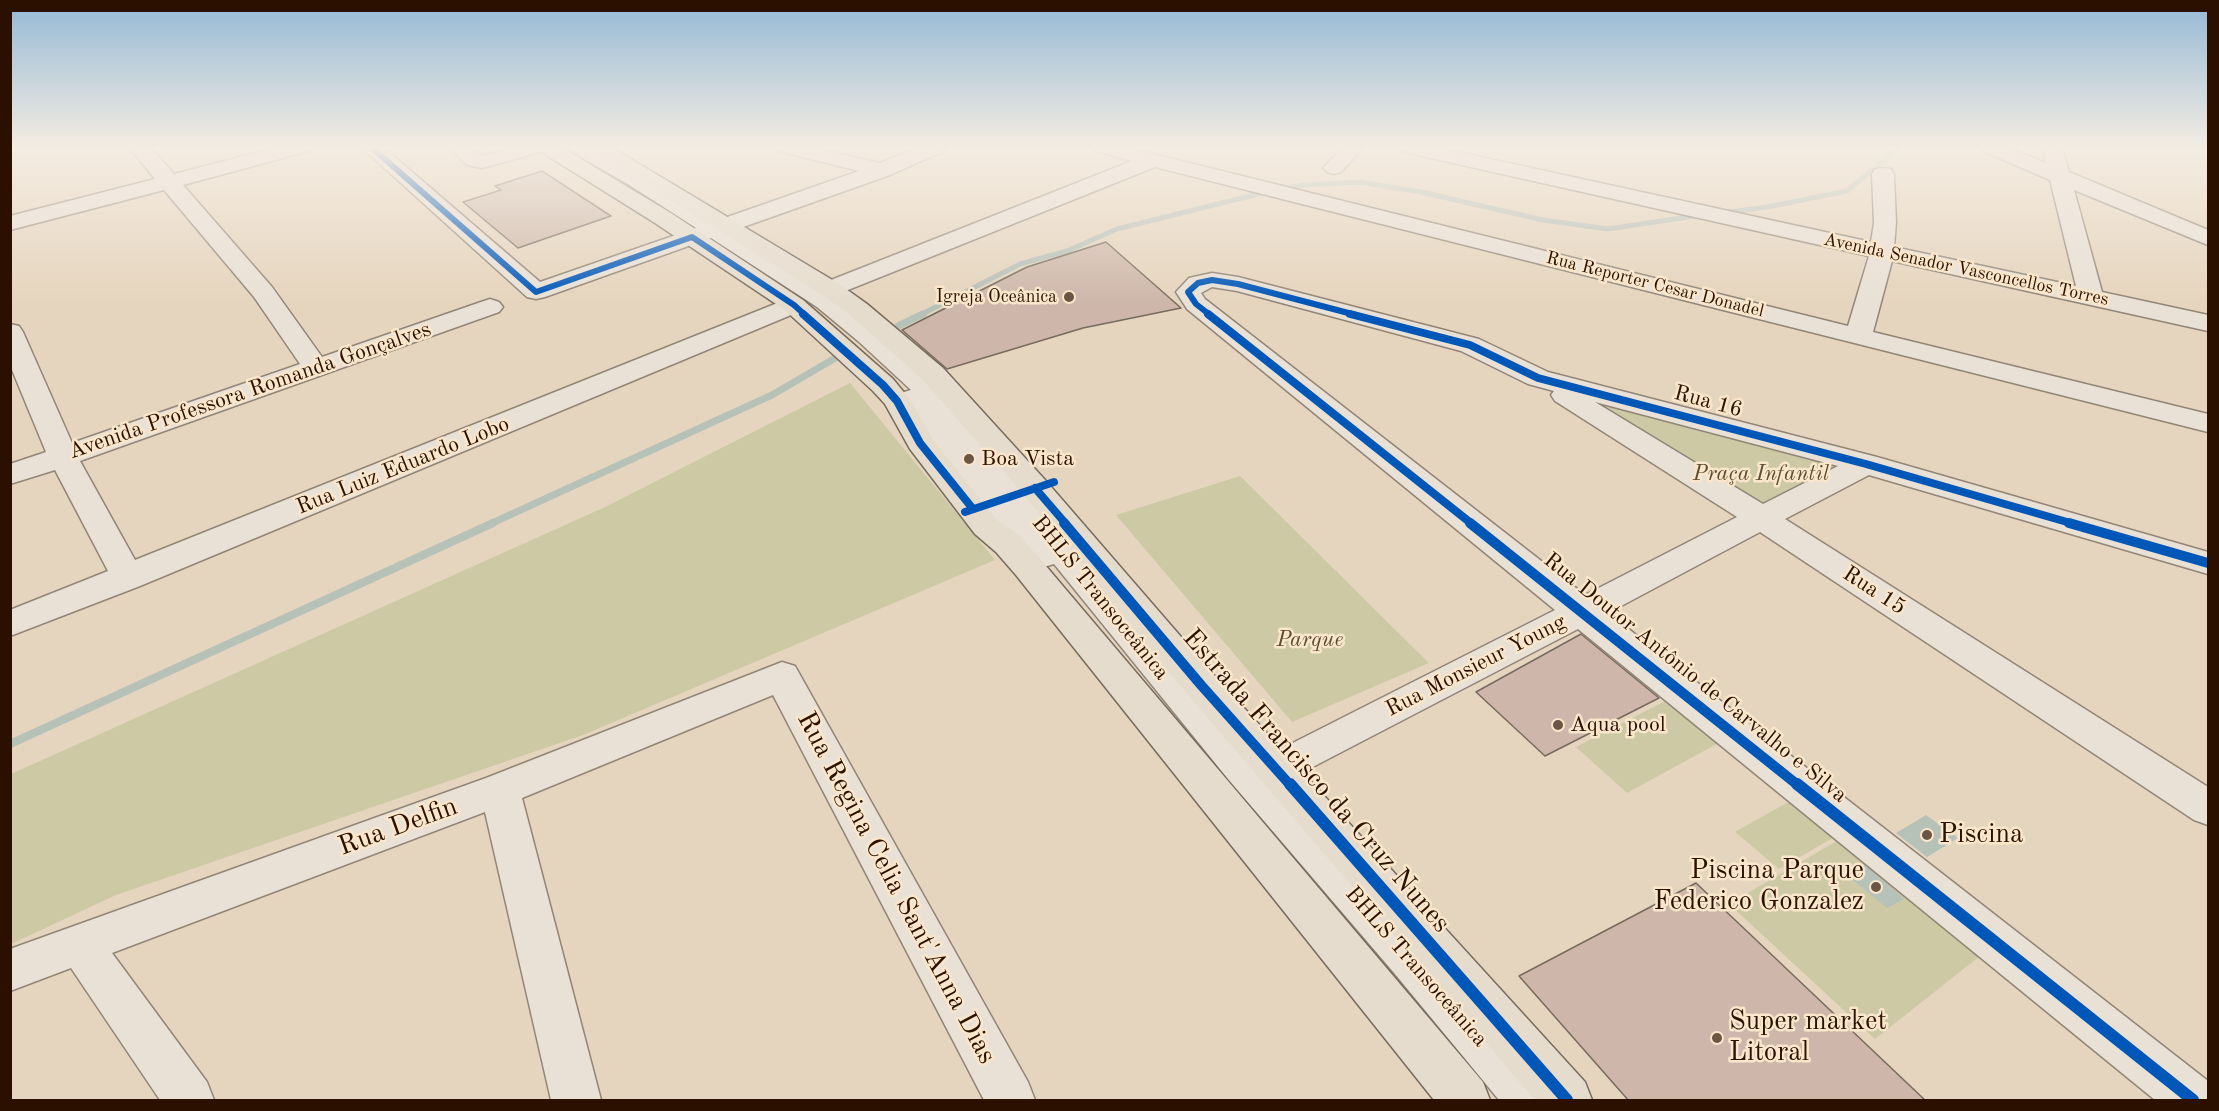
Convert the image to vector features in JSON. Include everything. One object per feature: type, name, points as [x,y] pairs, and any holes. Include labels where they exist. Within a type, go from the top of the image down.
[{"type":"main road","name":"Estrada Francisco da Cruz Nunes","points":[[647,199],[830,289],[909,352],[969,412],[1156,634],[1567,1101]]},
{"type":"main road","name":"Estrada Francisco da Cruz Nunes","points":[[666,199],[709,231],[854,357],[890,393],[920,443],[986,527],[1008,544],[1028,567],[1465,1101]]},
{"type":"street","points":[[10,223],[102,199]]},
{"type":"street","points":[[182,199],[263,292],[315,367]]},
{"type":"street","points":[[430,199],[536,292],[800,199]]},
{"type":"street","name":"BHLS Transoceânica","points":[[655,199],[826,302],[867,335],[932,395],[1242,768],[1388,933],[1530,1101]]},
{"type":"street","name":"BHLS Transoceânica","points":[[664,199],[815,306],[849,333],[915,398],[939,439],[996,510],[1035,545],[1396,971],[1503,1101]]},
{"type":"street","points":[[830,289],[1054,199]]},
{"type":"street","name":"Rua Reporter Cesar Donadel","points":[[1303,199],[2208,423]]},
{"type":"street","name":"Avenida Senador Vasconcellos Torres","points":[[1641,199],[2208,323]]},
{"type":"street","points":[[1859,335],[1882,252],[1885,224],[1884,199]]},
{"type":"street","points":[[2065,199],[2091,297]]},
{"type":"street","points":[[2115,199],[2208,238]]},
{"type":"street","name":"Rua 16","points":[[1198,282],[1212,280],[1238,284],[1470,345],[1538,378],[1866,464],[2208,563]]},
{"type":"street","name":"Rua Doutor Antônio de Carvalho e Silva","points":[[1198,282],[1188,292],[1196,304],[2193,1101]]},
{"type":"street","name":"Rua Luiz Eduardo Lobo","points":[[10,624],[128,578],[794,305]]},
{"type":"street","name":"Avenida Professora Romanda Gonçalves","points":[[10,475],[490,307]]},
{"type":"street","points":[[10,332],[63,456],[128,578]]},
{"type":"street","name":"Rua 15","points":[[1538,378],[1763,519],[2208,808]]},
{"type":"street","name":"Rua Monsieur Young","points":[[1277,769],[1866,464]]},
{"type":"street","name":"Rua Delfin","points":[[10,970],[500,790],[782,676]]},
{"type":"street","name":"Rua Regina Celia Sant'Anna Dias","points":[[782,676],[1010,1101]]},
{"type":"street","points":[[500,790],[576,1101]]},
{"type":"street","points":[[79,943],[189,1101]]},
{"type":"green space","points":[[850,383],[995,560],[583,735],[116,895],[11,944],[11,774],[605,507]]},
{"type":"green space","name":"Praça Infantil","points":[[1573,395],[1854,466],[1762,512]]},
{"type":"green space","name":"Parque","points":[[1240,476],[1429,663],[1292,722],[1116,515]]},
{"type":"green space","points":[[1671,698],[1724,740],[1627,793],[1576,747]]},
{"type":"green space","points":[[1792,800],[1838,835],[1779,869],[1735,832]]},
{"type":"green space","points":[[1842,838],[1980,956],[1875,1039],[1729,904]]},
{"type":"shaded area","name":"Piscina","points":[[1926,815],[1958,838],[1927,857],[1896,833]]},
{"type":"shaded area","name":"Piscina Parque Federico Gonzalez","points":[[1865,864],[1904,899],[1887,908],[1848,876]]},
{"type":"building","points":[[473,199],[585,199],[611,216],[518,248],[463,202]]},
{"type":"building","name":"Igreja Oceânica","points":[[1106,242],[1181,308],[1083,328],[947,369],[902,330],[1027,267]]},
{"type":"building","name":"Aqua pool","points":[[1581,634],[1659,698],[1545,756],[1476,692]]},
{"type":"building","name":"Super market Litoral","points":[[1696,883],[1926,1101],[1629,1101],[1519,976]]},
{"type":"waterway","points":[[920,315],[1020,264],[1067,251],[1117,229],[1238,199]]},
{"type":"waterway","points":[[1451,199],[1543,220],[1608,229],[1701,215]]},
{"type":"waterway","points":[[1722,213],[1808,199]]},
{"type":"waterway","points":[[898,326],[923,314]]},
{"type":"waterway","points":[[490,524],[772,395],[837,357]]},
{"type":"waterway","points":[[10,744],[493,523]]},
{"type":"cycle path","points":[[430,199],[536,292],[692,237],[794,305],[883,385],[897,401],[920,443],[973,509]]},
{"type":"cycle path","points":[[2193,1100],[1196,304],[1188,292],[1198,283],[1212,280],[1238,284],[1470,345],[1538,378],[1866,464],[2208,563]]},
{"type":"cycle path","points":[[965,512],[1054,482]]},
{"type":"cycle path","points":[[1035,488],[1201,685],[1567,1100]]},
{"type":"place","name":"Igreja Oceânica","points":[[1069,297]]},
{"type":"place","name":"Boa Vista","points":[[969,459]]},
{"type":"place","name":"Aqua pool","points":[[1558,725]]},
{"type":"place","name":"Piscina","points":[[1927,835]]},
{"type":"place","name":"Piscina Parque Federico Gonzalez","points":[[1876,887]]},
{"type":"place","name":"Super market Litoral","points":[[1717,1038]]}]
